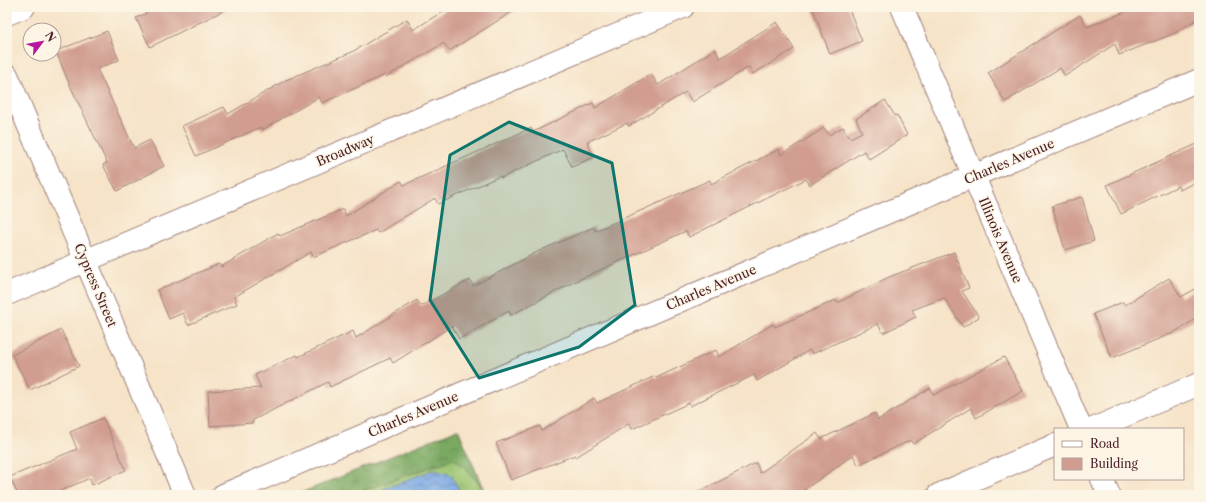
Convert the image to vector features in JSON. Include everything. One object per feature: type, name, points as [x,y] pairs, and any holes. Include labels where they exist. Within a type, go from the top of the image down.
[{"type":"street","points":[[7,14],[24,7]]},
{"type":"street","name":"Broadway","points":[[7,294],[683,7]]},
{"type":"street","name":"Illinois Avenue","points":[[902,7],[1081,428]]},
{"type":"street","name":"Cypress Street","points":[[7,75],[185,495]]},
{"type":"street","name":"Charles Avenue","points":[[223,495],[1199,80]]},
{"type":"street","points":[[1095,428],[1199,384]]},
{"type":"street","points":[[938,495],[1054,445]]},
{"type":"street","points":[[1102,480],[1109,495]]},
{"type":"highlighted area","points":[[509,122],[612,163],[635,305],[579,347],[479,378],[430,300],[450,155]]},
{"type":"green space","points":[[458,429],[486,495],[296,495]]},
{"type":"green space","points":[[458,429],[483,489],[465,467],[454,459],[351,495],[296,495]]},
{"type":"water","points":[[433,470],[451,475],[462,495],[368,495]]},
{"type":"building","points":[[159,7],[231,7],[150,47],[136,18]]},
{"type":"building","points":[[450,7],[520,7],[449,51],[444,43],[386,77],[385,75],[322,103],[319,97],[262,130],[261,127],[196,156],[182,126],[224,107],[228,114],[286,80],[352,52],[407,19],[413,30]]},
{"type":"building","points":[[812,7],[848,7],[862,41],[830,54]]},
{"type":"building","points":[[1138,7],[1199,7],[1199,18],[1173,34],[1119,55],[1115,44],[1065,76],[1060,68],[1005,102],[988,73],[1080,15],[1087,27]]},
{"type":"building","points":[[777,22],[794,49],[753,74],[749,67],[692,102],[686,92],[629,126],[627,123],[587,142],[594,157],[572,167],[563,149],[501,178],[500,176],[438,204],[435,198],[378,233],[376,230],[313,257],[311,252],[234,297],[237,304],[188,325],[183,313],[169,319],[157,290],[219,264],[221,267],[278,233],[280,236],[343,209],[346,216],[401,181],[404,185],[531,128],[533,132],[593,103],[595,108],[651,74],[658,85],[715,49],[720,58]]},
{"type":"building","points":[[107,31],[119,60],[97,69],[134,148],[150,140],[164,166],[117,191],[103,165],[107,163],[60,62],[62,62],[62,49]]},
{"type":"building","points":[[885,100],[895,116],[897,115],[907,135],[869,159],[864,151],[810,185],[806,179],[689,237],[686,231],[574,282],[511,315],[509,311],[459,339],[452,326],[393,363],[390,358],[330,387],[328,382],[253,420],[253,423],[210,426],[208,391],[261,388],[255,375],[297,355],[298,357],[353,331],[356,338],[417,300],[421,306],[470,280],[473,286],[539,251],[594,227],[595,231],[710,180],[711,184],[779,149],[781,155],[824,128],[829,135],[843,127],[850,138],[862,132],[856,119]]},
{"type":"building","points":[[1199,143],[1199,180],[1180,190],[1178,186],[1121,214],[1107,185]]},
{"type":"building","points":[[1082,197],[1094,241],[1065,250],[1052,206]]},
{"type":"building","points":[[954,252],[969,288],[962,291],[979,317],[963,327],[944,298],[912,310],[916,317],[883,333],[878,324],[812,354],[810,350],[757,381],[754,375],[690,406],[689,403],[632,429],[630,423],[576,457],[575,455],[511,480],[496,443],[540,426],[542,431],[594,398],[597,403],[716,350],[719,357],[773,324],[775,327],[836,300],[837,303],[889,277]]},
{"type":"building","points":[[1169,278],[1181,297],[1199,287],[1199,317],[1173,333],[1112,358],[1093,314],[1123,302],[1125,305]]},
{"type":"building","points":[[61,330],[79,366],[30,390],[12,355]]},
{"type":"building","points":[[1004,357],[1023,391],[976,418],[971,408],[913,444],[911,440],[858,465],[853,455],[797,495],[692,495],[756,463],[760,473],[817,433],[821,439],[875,413],[878,420],[930,388],[934,395]]},
{"type":"building","points":[[103,418],[126,470],[92,485],[90,478],[51,495],[18,495],[10,477],[77,449],[70,432]]}]
